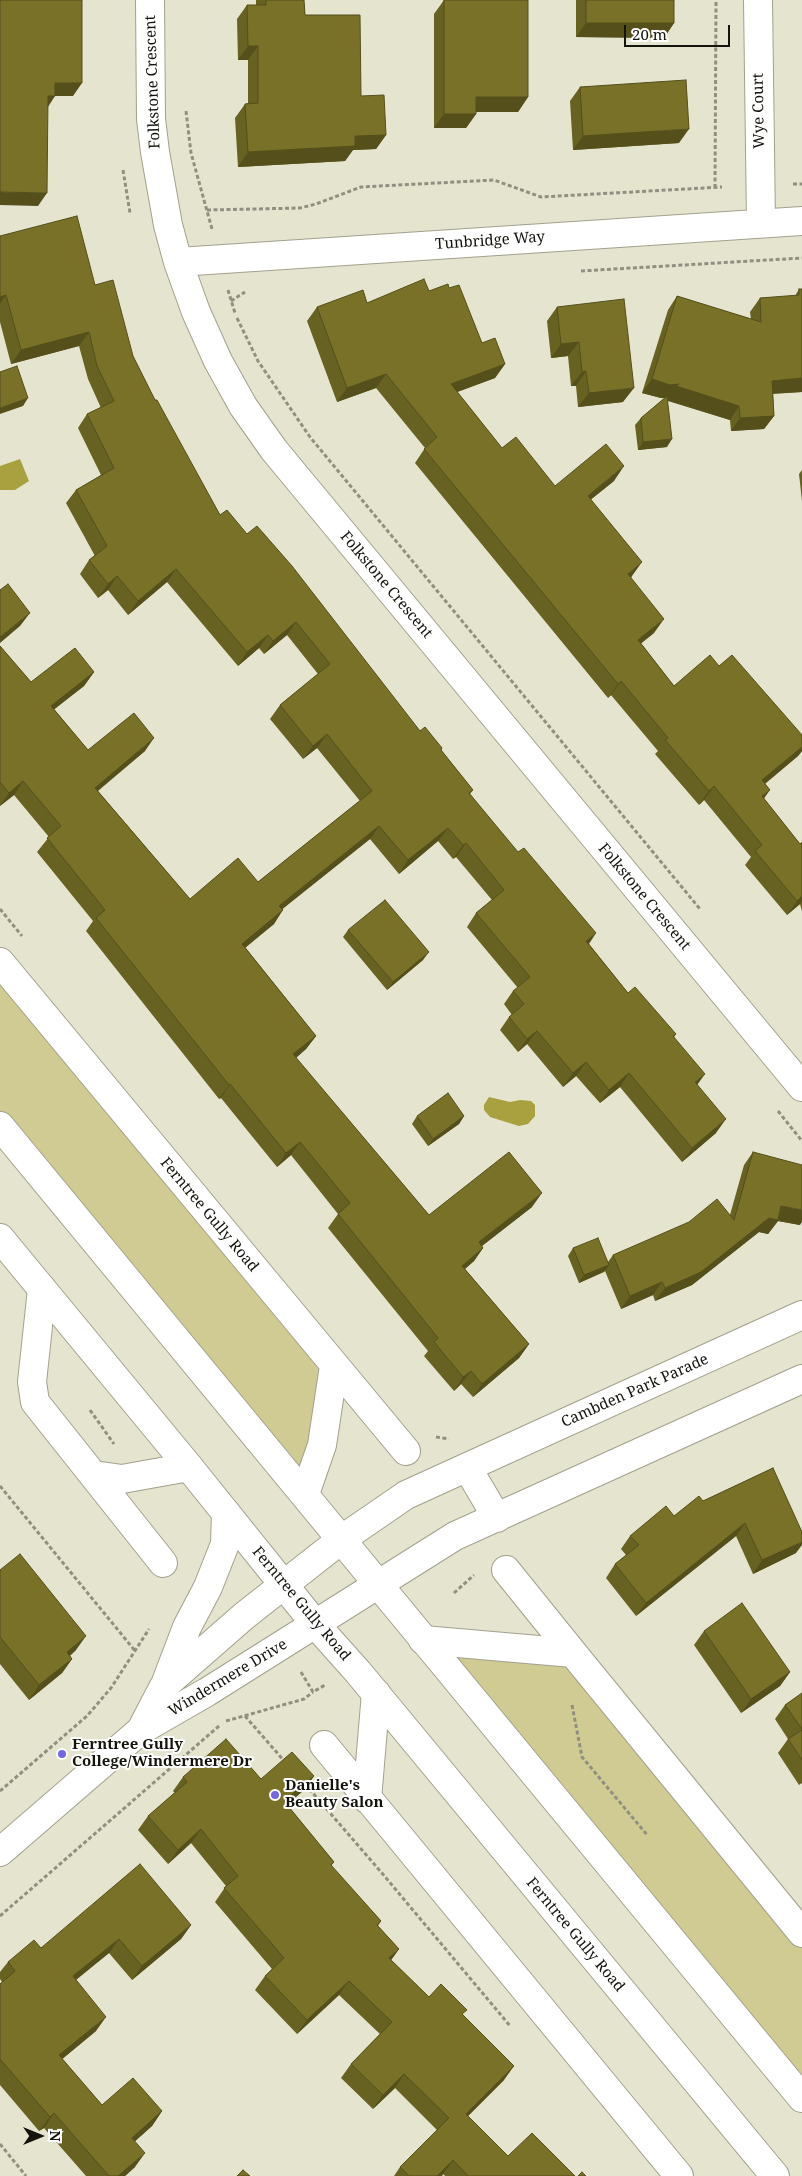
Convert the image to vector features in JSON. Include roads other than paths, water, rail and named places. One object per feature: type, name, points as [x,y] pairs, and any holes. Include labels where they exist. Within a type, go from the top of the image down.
[{"type":"street","name":"Folkstone Crescent","points":[[150,0],[151,99],[154,144],[168,224],[178,262],[196,312],[218,361],[243,406],[274,450],[802,1087]]},
{"type":"street","name":"Wye Court","points":[[758,0],[761,223]]},
{"type":"street","name":"Tunbridge Way","points":[[178,262],[802,221]]},
{"type":"street","name":"Ferntree Gully Road","points":[[0,962],[406,1451]]},
{"type":"street","points":[[0,1126],[802,2098]]},
{"type":"street","name":"Ferntree Gully Road","points":[[0,1238],[189,1467],[316,1625],[376,1693],[775,2176]]},
{"type":"street","points":[[42,1289],[32,1382],[35,1402],[163,1564]]},
{"type":"street","name":"Cambden Park Parade","points":[[342,1539],[406,1496],[802,1315]]},
{"type":"street","points":[[305,1494],[322,1445],[334,1366]]},
{"type":"street","points":[[378,1583],[455,1536],[802,1379]]},
{"type":"street","points":[[94,1475],[122,1479],[189,1467]]},
{"type":"street","points":[[467,1467],[497,1518]]},
{"type":"street","name":"Windermere Drive","points":[[141,1730],[164,1686],[187,1627],[208,1587],[225,1544],[226,1513]]},
{"type":"street","name":"Windermere Drive","points":[[164,1686],[244,1616],[342,1539]]},
{"type":"street","points":[[506,1570],[802,1933]]},
{"type":"street","name":"Windermere Drive","points":[[0,1852],[141,1730],[316,1625],[378,1583]]},
{"type":"street","points":[[423,1640],[573,1653]]},
{"type":"street","points":[[367,1799],[376,1693]]},
{"type":"street","points":[[324,1746],[679,2176]]},
{"type":"place","name":"Ferntree Gully College/Windermere Dr","points":[[62,1754]]},
{"type":"place","name":"Danielle's Beauty Salon","points":[[275,1795]]}]
